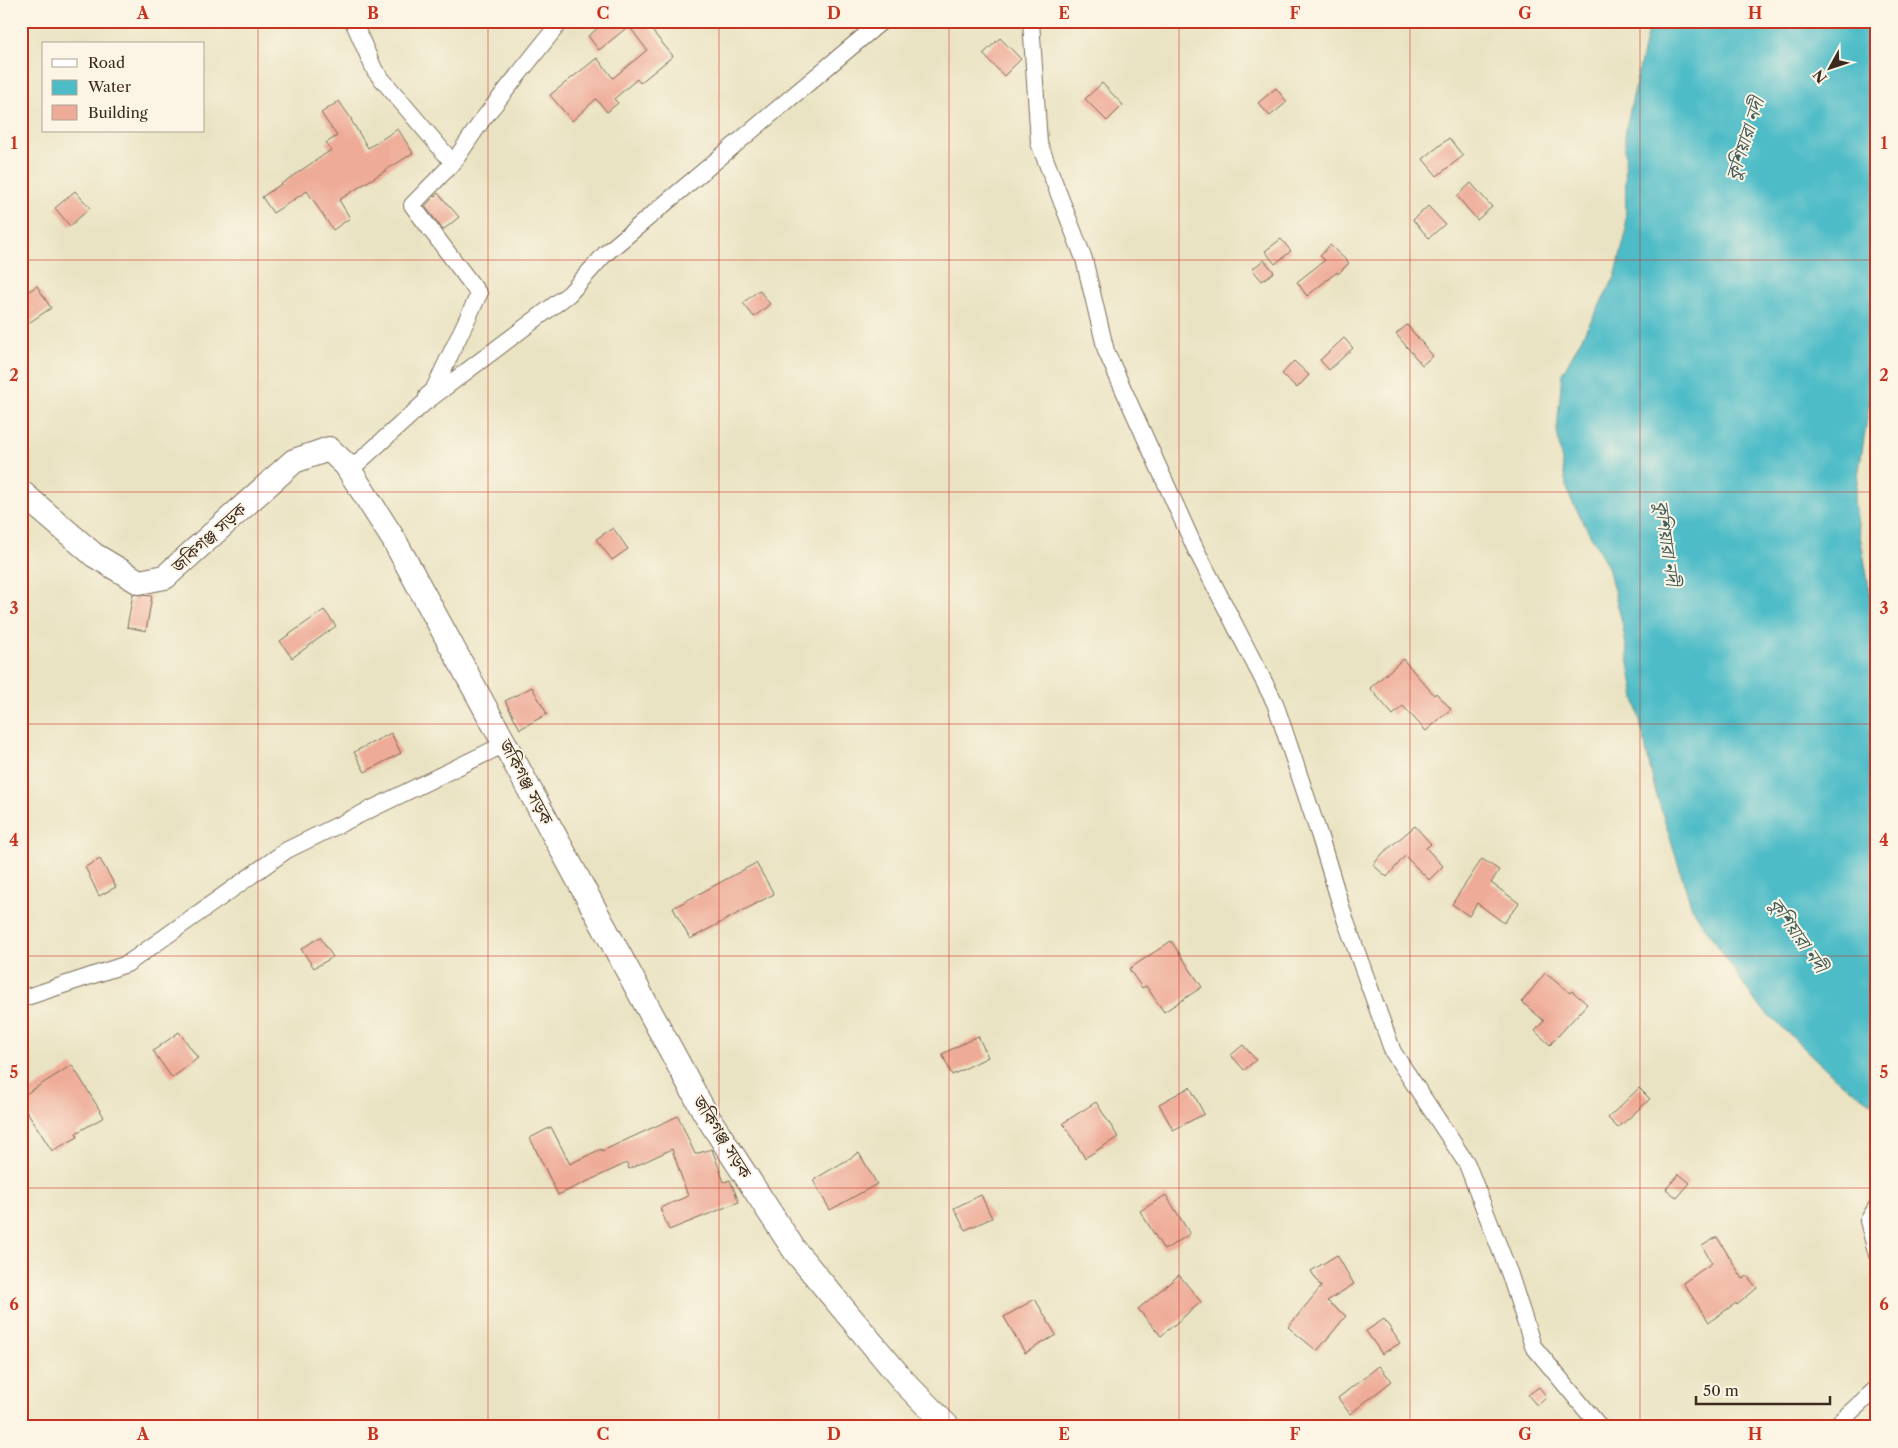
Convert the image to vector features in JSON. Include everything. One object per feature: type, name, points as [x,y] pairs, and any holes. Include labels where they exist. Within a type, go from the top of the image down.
[{"type":"main road","name":"জকিগঞ্জ সড়ক","points":[[21,492],[94,555],[139,582],[165,577],[294,461],[329,449],[348,468],[394,540],[705,1113],[795,1252],[905,1383],[948,1427]]},
{"type":"street","points":[[353,21],[375,71],[453,163]]},
{"type":"street","points":[[348,468],[433,391],[479,294],[412,205],[453,163],[484,119],[561,21]]},
{"type":"street","points":[[348,468],[423,404],[568,294],[605,254],[882,21]]},
{"type":"street","points":[[1032,21],[1039,142],[1084,259],[1106,351],[1195,548],[1275,703],[1319,834],[1344,919],[1393,1052],[1467,1164],[1510,1276],[1533,1346],[1600,1427]]},
{"type":"street","points":[[21,999],[127,964],[287,850],[505,744]]},
{"type":"street","points":[[1877,1206],[1868,1221],[1877,1255]]},
{"type":"street","points":[[1834,1427],[1877,1388]]},
{"type":"water","name":"কুশিয়ারা নদী","points":[[1650,21],[1877,21],[1877,357],[1854,501],[1877,633],[1877,1106],[1840,1082],[1757,1004],[1692,908],[1655,790],[1635,698],[1622,622],[1608,567],[1570,498],[1564,475],[1557,430],[1562,374],[1615,277],[1626,233],[1625,132]]},
{"type":"building","points":[[607,21],[644,21],[673,56],[640,83],[637,79],[614,99],[618,103],[607,112],[596,99],[572,121],[550,95],[597,58],[613,78],[647,50],[629,26],[599,50],[588,36]]},
{"type":"building","points":[[1000,38],[1021,59],[1004,76],[983,54]]},
{"type":"building","points":[[1102,83],[1123,105],[1107,121],[1085,99]]},
{"type":"building","points":[[1276,88],[1287,102],[1270,116],[1258,103]]},
{"type":"building","points":[[339,101],[368,148],[398,129],[413,153],[339,200],[350,218],[333,230],[307,191],[273,213],[262,197],[331,150],[326,143],[337,136],[321,113]]},
{"type":"building","points":[[1449,138],[1463,156],[1437,176],[1423,159]]},
{"type":"building","points":[[1471,183],[1492,207],[1477,220],[1457,196]]},
{"type":"building","points":[[75,191],[90,208],[70,226],[55,208]]},
{"type":"building","points":[[438,193],[459,217],[443,230],[425,206]]},
{"type":"building","points":[[1428,206],[1445,224],[1429,238],[1413,220]]},
{"type":"building","points":[[1281,239],[1291,251],[1275,264],[1265,251]]},
{"type":"building","points":[[1330,245],[1349,263],[1338,274],[1337,272],[1307,296],[1297,282],[1325,260],[1320,256]]},
{"type":"building","points":[[1264,260],[1274,272],[1262,281],[1252,269]]},
{"type":"building","points":[[37,286],[51,308],[21,328],[21,296]]},
{"type":"building","points":[[759,290],[770,304],[754,317],[743,303]]},
{"type":"building","points":[[1407,325],[1433,356],[1422,365],[1396,334]]},
{"type":"building","points":[[1344,338],[1353,348],[1329,370],[1320,360]]},
{"type":"building","points":[[1294,361],[1309,375],[1297,388],[1282,374]]},
{"type":"building","points":[[613,528],[628,549],[612,560],[596,539]]},
{"type":"building","points":[[133,594],[152,596],[146,631],[127,627]]},
{"type":"building","points":[[324,610],[336,626],[292,658],[280,641]]},
{"type":"building","points":[[1403,659],[1434,695],[1436,693],[1451,709],[1426,731],[1403,706],[1393,715],[1370,688]]},
{"type":"building","points":[[532,687],[547,714],[520,729],[505,701]]},
{"type":"building","points":[[391,733],[401,753],[365,772],[354,752]]},
{"type":"building","points":[[1415,826],[1431,844],[1426,848],[1443,866],[1429,880],[1405,856],[1387,877],[1373,865],[1383,853]]},
{"type":"building","points":[[100,859],[116,887],[99,896],[85,867]]},
{"type":"building","points":[[1482,859],[1499,870],[1491,883],[1519,903],[1504,923],[1477,903],[1469,916],[1452,904]]},
{"type":"building","points":[[756,863],[774,894],[690,939],[673,908]]},
{"type":"building","points":[[320,937],[333,957],[314,968],[301,949]]},
{"type":"building","points":[[1171,941],[1202,987],[1164,1012],[1146,986],[1142,988],[1129,969]]},
{"type":"building","points":[[1545,973],[1570,993],[1572,991],[1587,1004],[1550,1045],[1535,1031],[1544,1021],[1522,1002]]},
{"type":"building","points":[[179,1032],[198,1058],[172,1078],[153,1051]]},
{"type":"building","points":[[978,1036],[988,1057],[952,1075],[942,1054]]},
{"type":"building","points":[[1243,1045],[1256,1060],[1244,1070],[1231,1055]]},
{"type":"building","points":[[72,1065],[104,1117],[76,1133],[78,1137],[52,1151],[21,1102],[21,1097]]},
{"type":"building","points":[[1190,1087],[1204,1114],[1173,1130],[1159,1104]]},
{"type":"building","points":[[1639,1088],[1650,1099],[1618,1128],[1608,1118]]},
{"type":"building","points":[[1096,1102],[1118,1137],[1085,1158],[1063,1123]]},
{"type":"building","points":[[678,1116],[695,1154],[712,1149],[724,1182],[730,1180],[739,1202],[669,1230],[660,1208],[688,1196],[672,1149],[629,1169],[627,1163],[558,1195],[530,1138],[551,1127],[570,1164]]},
{"type":"building","points":[[859,1153],[877,1184],[830,1210],[813,1180]]},
{"type":"building","points":[[1679,1174],[1690,1183],[1677,1198],[1666,1189]]},
{"type":"building","points":[[981,1195],[992,1218],[965,1230],[954,1208]]},
{"type":"building","points":[[1166,1195],[1190,1234],[1164,1250],[1140,1211]]},
{"type":"building","points":[[1717,1237],[1743,1279],[1747,1276],[1757,1288],[1737,1305],[1736,1303],[1709,1322],[1683,1283],[1712,1263],[1702,1246]]},
{"type":"building","points":[[1337,1255],[1354,1284],[1327,1301],[1346,1316],[1317,1351],[1288,1327],[1321,1287],[1311,1271]]},
{"type":"building","points":[[1179,1275],[1201,1302],[1161,1336],[1138,1309]]},
{"type":"building","points":[[1035,1299],[1056,1335],[1025,1353],[1004,1317]]},
{"type":"building","points":[[1384,1319],[1400,1343],[1382,1354],[1366,1331]]},
{"type":"building","points":[[1379,1366],[1392,1381],[1350,1414],[1338,1398]]},
{"type":"building","points":[[1539,1387],[1547,1397],[1537,1406],[1528,1395]]}]
